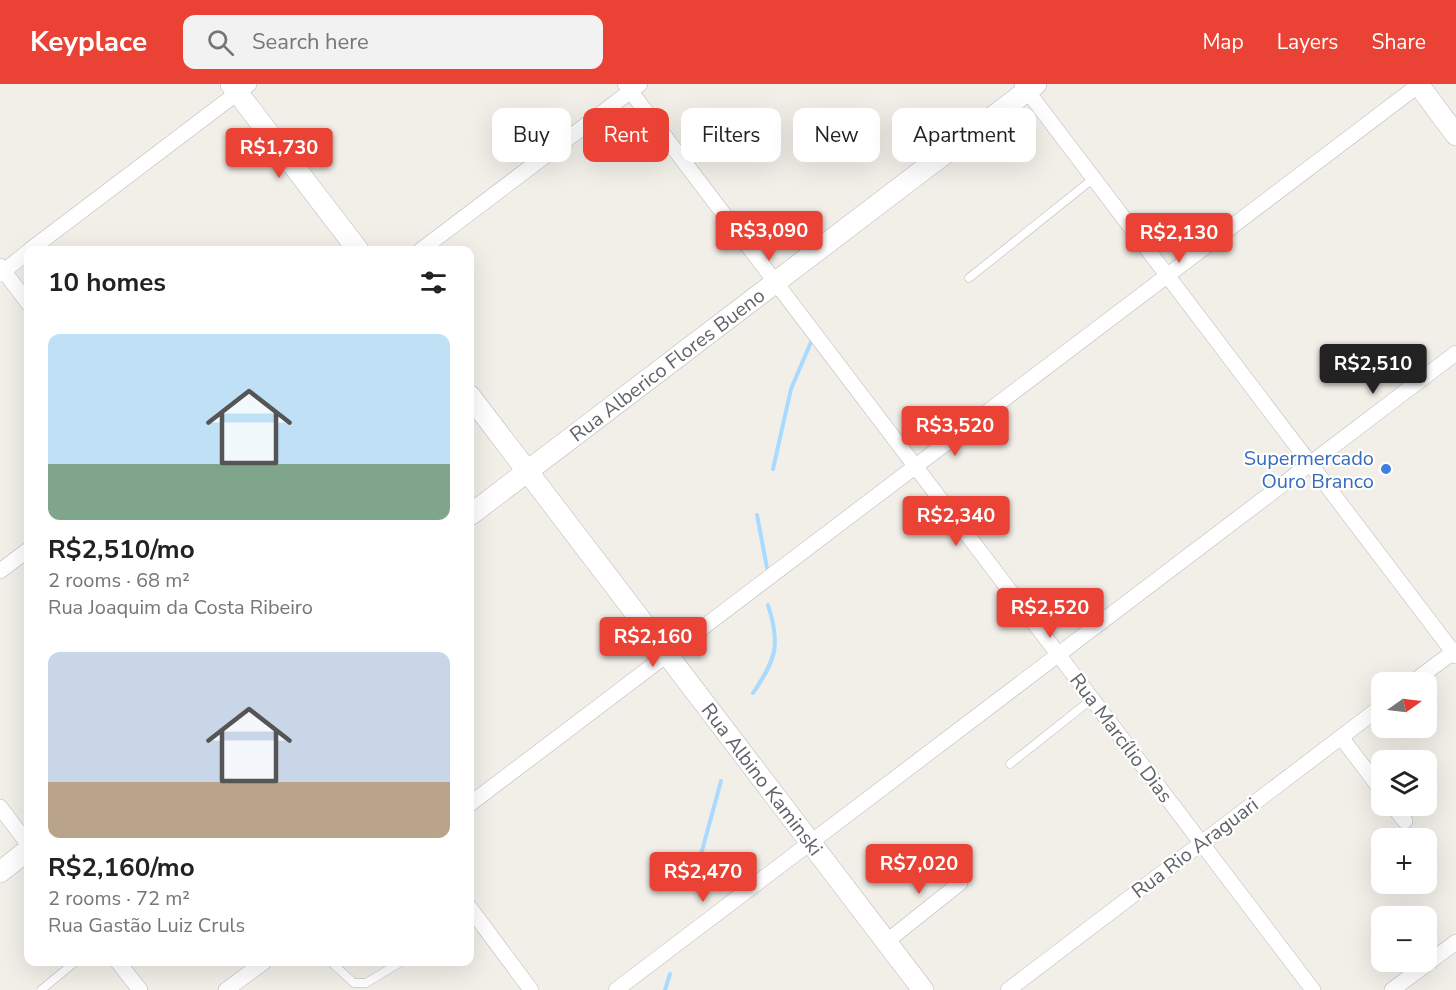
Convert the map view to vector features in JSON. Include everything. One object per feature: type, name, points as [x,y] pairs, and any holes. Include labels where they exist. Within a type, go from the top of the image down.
[{"type":"street","points":[[474,801],[1419,84],[1456,135]]},
{"type":"street","points":[[426,246],[632,86]]},
{"type":"street","name":"Rua Marcílio Dias","points":[[632,86],[775,282],[1313,990]]},
{"type":"street","points":[[1028,86],[1167,276],[1455,653],[1427,672]]},
{"type":"street","name":"Rua Alberico Flores Bueno","points":[[474,512],[1028,86]]},
{"type":"street","points":[[35,246],[239,87],[355,246]]},
{"type":"street","points":[[24,254],[1,270],[24,298]]},
{"type":"street","points":[[616,990],[1456,353]]},
{"type":"street","name":"Rua Albino Kaminski","points":[[474,401],[923,990]]},
{"type":"street","points":[[0,571],[24,553]]},
{"type":"street","name":"Rua Rio Araguari","points":[[1008,990],[1371,714]]},
{"type":"street","points":[[1341,737],[1371,777]]},
{"type":"street","points":[[0,807],[24,839]]},
{"type":"street","points":[[1401,816],[1405,821]]},
{"type":"street","points":[[0,872],[24,853]]},
{"type":"street","points":[[886,942],[960,883]]},
{"type":"street","points":[[474,913],[531,990]]},
{"type":"street","points":[[1392,990],[1456,942]]},
{"type":"street","points":[[121,966],[140,990]]},
{"type":"street","points":[[226,990],[245,967]]},
{"type":"lane","points":[[969,278],[1094,178]]},
{"type":"lane","points":[[1010,764],[1092,699]]},
{"type":"lane","points":[[41,990],[70,966]]},
{"type":"lane","points":[[335,966],[354,983],[366,983],[394,966]]},
{"type":"waterway","points":[[773,469],[791,389],[811,342]]},
{"type":"waterway","points":[[757,515],[767,568]]},
{"type":"waterway","points":[[753,693],[767,671],[774,651],[774,631],[768,605]]},
{"type":"waterway","points":[[694,880],[721,781]]},
{"type":"waterway","points":[[665,990],[670,974]]},
{"type":"place","name":"Supermercado Ouro Branco","points":[[1386,469]]}]
